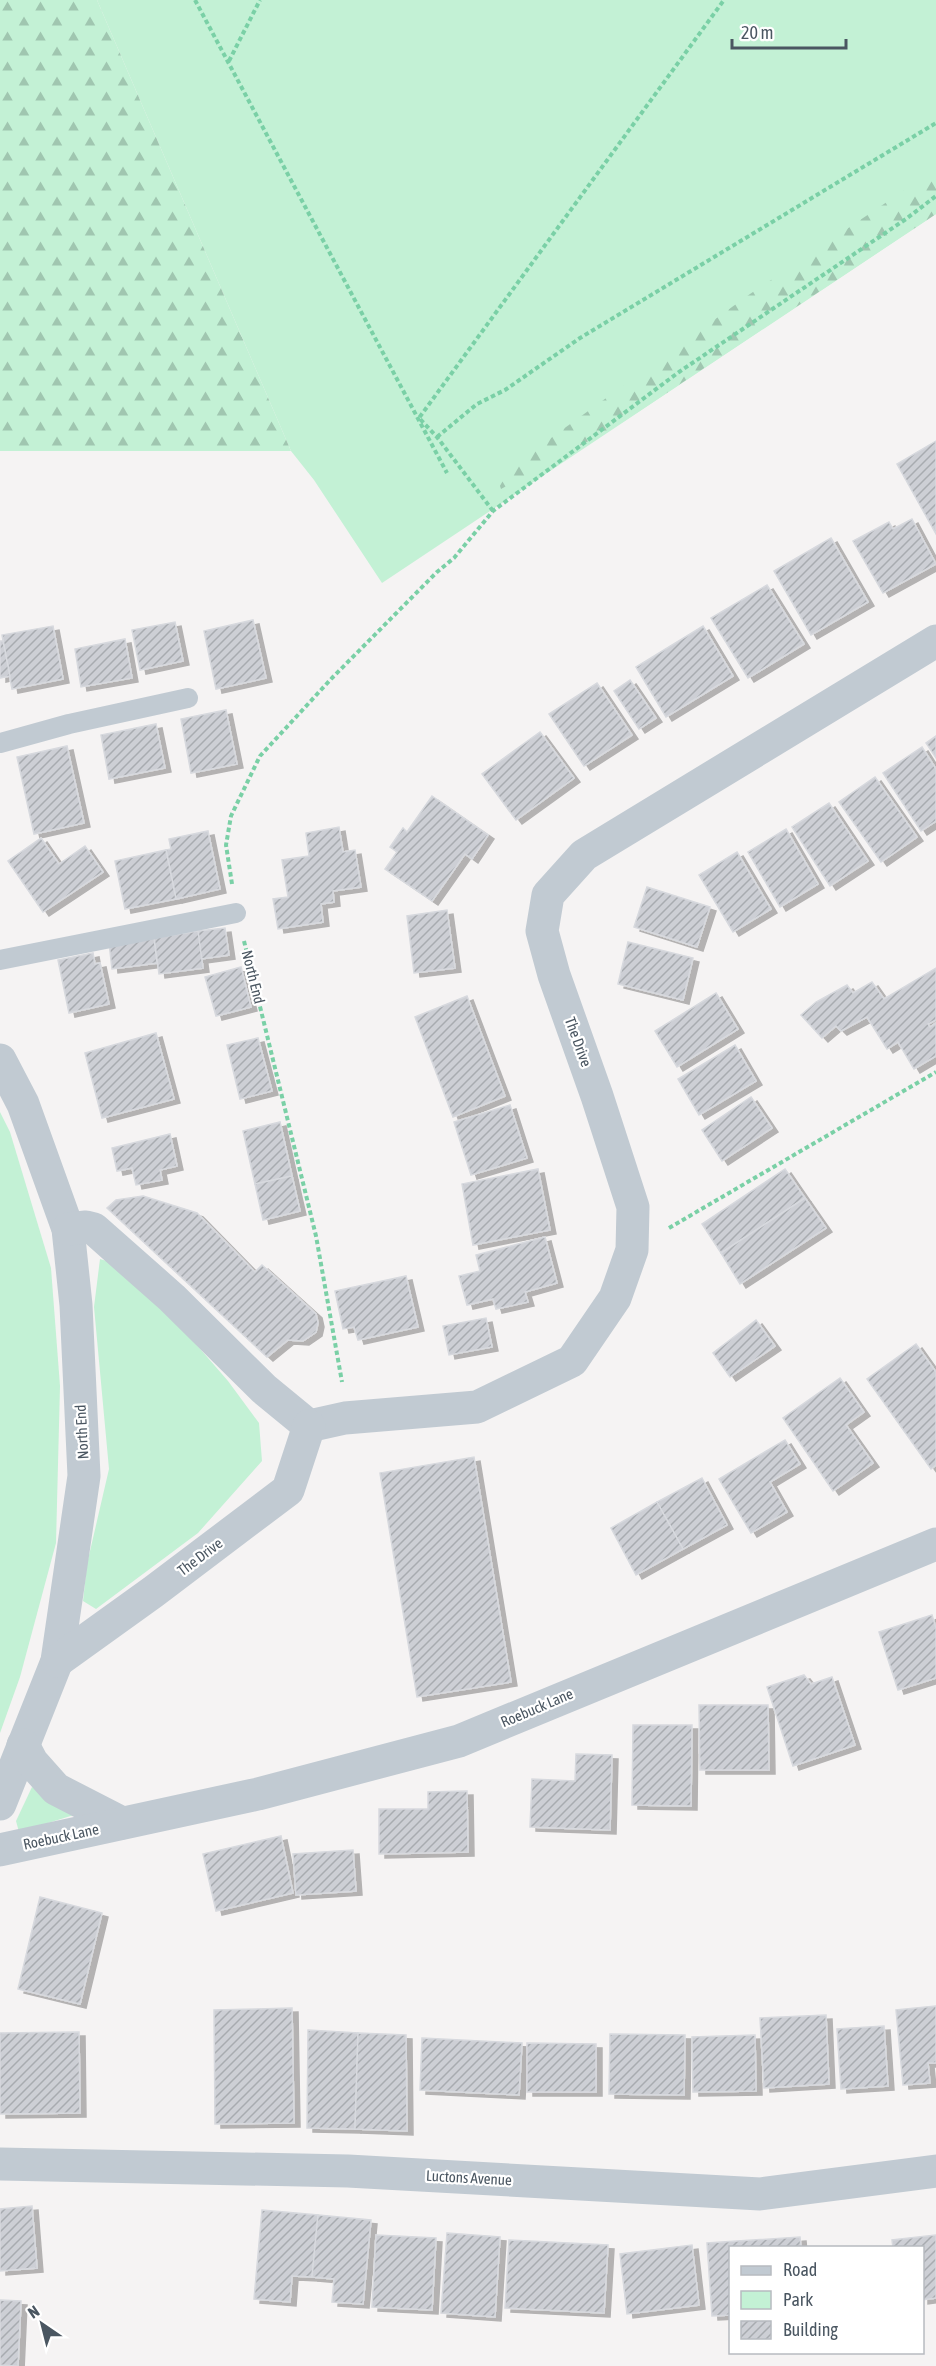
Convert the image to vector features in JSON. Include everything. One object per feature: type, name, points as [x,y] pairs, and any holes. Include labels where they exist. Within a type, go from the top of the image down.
[{"type":"street","name":"The Drive","points":[[57,1661],[144,1599],[288,1490],[309,1426],[345,1418],[477,1407],[572,1361],[615,1298],[632,1250],[633,1207],[554,975],[542,931],[548,895],[584,855],[936,641]]},
{"type":"street","name":"North End","points":[[0,1060],[23,1104],[68,1229],[76,1305],[84,1476],[57,1661],[0,1804]]},
{"type":"street","points":[[68,1229],[86,1227],[94,1229],[172,1298],[264,1389],[309,1426]]},
{"type":"street","name":"Roebuck Lane","points":[[0,1850],[258,1794],[459,1741],[936,1544]]},
{"type":"street","name":"Roebuck Lane","points":[[23,1745],[32,1762],[56,1789],[122,1823]]},
{"type":"street","name":"Luctons Avenue","points":[[0,2164],[348,2171],[760,2194],[936,2171]]},
{"type":"lane","points":[[0,743],[69,723],[188,698]]},
{"type":"lane","points":[[0,960],[236,913]]},
{"type":"path","points":[[195,0],[447,473]]},
{"type":"path","points":[[228,62],[260,0]]},
{"type":"path","points":[[493,511],[438,437],[419,418],[724,0]]},
{"type":"path","points":[[438,437],[477,404],[506,390],[580,338],[936,123]]},
{"type":"path","name":"North End","points":[[345,1418],[342,1379],[316,1236],[236,913],[226,845],[231,816],[260,756],[332,678],[437,572],[454,558],[493,511],[679,372],[906,219],[936,196]]},
{"type":"path","points":[[632,1250],[936,1072]]},
{"type":"green space","points":[[0,0],[97,0],[291,451],[0,451]]},
{"type":"green space","points":[[97,0],[936,0],[936,214],[382,583],[314,480],[291,451]]},
{"type":"green space","points":[[936,169],[936,214],[623,422],[501,489],[497,477],[750,294]]},
{"type":"green space","points":[[0,1112],[10,1132],[51,1268],[60,1386],[56,1543],[20,1677],[0,1733]]},
{"type":"green space","points":[[100,1259],[130,1268],[228,1381],[259,1423],[262,1461],[198,1533],[96,1609],[83,1601],[87,1564],[109,1469],[94,1307]]},
{"type":"green space","points":[[32,1787],[77,1814],[19,1832],[16,1821]]},
{"type":"building","points":[[936,441],[936,534],[897,464]]},
{"type":"building","points":[[912,519],[936,564],[883,593],[853,541],[889,522],[893,529]]},
{"type":"building","points":[[831,538],[868,602],[811,635],[774,571]]},
{"type":"building","points":[[767,585],[804,644],[748,678],[711,618]]},
{"type":"building","points":[[253,620],[266,678],[216,689],[204,631]]},
{"type":"building","points":[[175,622],[183,661],[140,670],[132,630]]},
{"type":"building","points":[[53,626],[63,679],[12,689],[2,635]]},
{"type":"building","points":[[703,626],[733,676],[666,717],[636,667]]},
{"type":"building","points":[[125,639],[132,678],[81,687],[75,649]]},
{"type":"building","points":[[0,641],[3,641],[10,676],[0,678]]},
{"type":"building","points":[[630,680],[656,718],[639,729],[614,691]]},
{"type":"building","points":[[597,683],[632,735],[584,766],[549,714]]},
{"type":"building","points":[[226,710],[237,764],[191,773],[181,719]]},
{"type":"building","points":[[156,724],[165,768],[109,779],[101,735]]},
{"type":"building","points":[[540,732],[574,778],[516,820],[482,774]]},
{"type":"building","points":[[936,736],[936,758],[926,743]]},
{"type":"building","points":[[67,746],[84,823],[34,834],[17,757]]},
{"type":"building","points":[[922,747],[936,769],[936,821],[921,831],[883,773]]},
{"type":"building","points":[[875,777],[917,837],[881,862],[839,802]]},
{"type":"building","points":[[432,796],[488,835],[472,859],[465,854],[432,901],[385,869],[397,852],[390,847],[403,828],[407,832]]},
{"type":"building","points":[[829,803],[868,861],[830,886],[792,827]]},
{"type":"building","points":[[339,827],[343,852],[355,850],[361,887],[333,891],[334,902],[321,904],[323,922],[278,929],[273,899],[288,897],[282,860],[309,856],[306,833]]},
{"type":"building","points":[[786,829],[818,884],[780,907],[748,852]]},
{"type":"building","points":[[208,831],[220,889],[176,899],[166,850],[171,849],[169,839]]},
{"type":"building","points":[[41,838],[59,864],[85,846],[103,872],[43,912],[8,861]]},
{"type":"building","points":[[166,850],[176,899],[125,909],[115,861]]},
{"type":"building","points":[[737,852],[771,909],[733,932],[699,875]]},
{"type":"building","points":[[647,887],[710,907],[697,947],[634,927]]},
{"type":"building","points":[[447,910],[455,968],[414,973],[407,916]]},
{"type":"building","points":[[225,928],[229,955],[201,959],[198,931]]},
{"type":"building","points":[[198,931],[203,968],[159,974],[154,938]]},
{"type":"building","points":[[154,938],[157,963],[112,969],[109,943]]},
{"type":"building","points":[[628,942],[693,958],[683,1000],[618,984]]},
{"type":"building","points":[[93,953],[95,964],[100,963],[109,1004],[69,1013],[58,960]]},
{"type":"building","points":[[241,967],[251,1007],[216,1016],[205,977]]},
{"type":"building","points":[[936,968],[936,1020],[928,1024],[930,1027],[936,1023],[936,1056],[914,1069],[898,1042],[887,1049],[867,1017],[841,1031],[836,1026],[822,1038],[801,1015],[816,1002],[847,985],[853,993],[872,982],[884,999]]},
{"type":"building","points":[[716,993],[738,1029],[677,1067],[655,1031]]},
{"type":"building","points":[[467,996],[505,1096],[453,1117],[415,1017]]},
{"type":"building","points":[[156,1033],[174,1099],[102,1118],[85,1053]]},
{"type":"building","points":[[258,1038],[272,1091],[240,1099],[227,1045]]},
{"type":"building","points":[[735,1045],[756,1081],[699,1115],[678,1079]]},
{"type":"building","points":[[751,1097],[772,1128],[722,1161],[702,1130]]},
{"type":"building","points":[[510,1105],[527,1158],[471,1175],[454,1122]]},
{"type":"building","points":[[280,1122],[292,1176],[255,1184],[243,1131]]},
{"type":"building","points":[[170,1134],[177,1166],[160,1170],[162,1180],[136,1185],[132,1168],[117,1171],[112,1148]]},
{"type":"building","points":[[538,1169],[550,1230],[473,1245],[462,1184]]},
{"type":"building","points":[[785,1169],[805,1198],[721,1253],[702,1224]]},
{"type":"building","points":[[292,1176],[300,1211],[263,1220],[255,1184]]},
{"type":"building","points":[[143,1196],[197,1213],[255,1272],[262,1265],[316,1314],[318,1323],[316,1332],[303,1341],[288,1340],[267,1357],[107,1208],[116,1200]]},
{"type":"building","points":[[805,1198],[826,1228],[740,1284],[721,1253]]},
{"type":"building","points":[[545,1237],[557,1283],[525,1292],[528,1302],[496,1309],[493,1299],[467,1305],[459,1276],[480,1271],[476,1255]]},
{"type":"building","points":[[406,1276],[418,1327],[358,1340],[354,1327],[343,1329],[335,1291]]},
{"type":"building","points":[[486,1318],[492,1347],[449,1355],[443,1326]]},
{"type":"building","points":[[756,1320],[775,1346],[730,1377],[713,1353]]},
{"type":"building","points":[[916,1344],[936,1372],[936,1465],[931,1469],[867,1379]]},
{"type":"building","points":[[840,1378],[864,1412],[846,1425],[873,1463],[833,1491],[783,1418]]},
{"type":"building","points":[[785,1440],[800,1464],[770,1482],[787,1512],[751,1533],[719,1479]]},
{"type":"building","points":[[474,1457],[511,1682],[417,1697],[380,1473]]},
{"type":"building","points":[[702,1478],[727,1525],[683,1549],[657,1502]]},
{"type":"building","points":[[657,1502],[683,1549],[636,1575],[611,1528]]},
{"type":"building","points":[[932,1615],[936,1628],[936,1678],[898,1690],[879,1632]]},
{"type":"building","points":[[804,1675],[811,1684],[832,1677],[855,1745],[793,1766],[767,1687]]},
{"type":"building","points":[[699,1705],[768,1705],[769,1770],[700,1770]]},
{"type":"building","points":[[633,1725],[692,1725],[691,1806],[632,1805]]},
{"type":"building","points":[[576,1754],[612,1755],[610,1830],[530,1827],[532,1779],[575,1781]]},
{"type":"building","points":[[467,1791],[468,1852],[379,1854],[379,1809],[428,1809],[428,1792]]},
{"type":"building","points":[[281,1836],[293,1893],[216,1911],[203,1854]]},
{"type":"building","points":[[353,1850],[356,1891],[296,1895],[293,1854]]},
{"type":"building","points":[[40,1897],[102,1913],[80,2004],[18,1989]]},
{"type":"building","points":[[936,2006],[936,2063],[928,2063],[930,2083],[903,2085],[896,2010]]},
{"type":"building","points":[[292,2008],[294,2123],[215,2124],[214,2010]]},
{"type":"building","points":[[826,2015],[829,2084],[764,2088],[760,2018]]},
{"type":"building","points":[[884,2026],[888,2086],[841,2089],[837,2029]]},
{"type":"building","points":[[308,2030],[358,2033],[355,2129],[307,2128]]},
{"type":"building","points":[[79,2032],[80,2113],[0,2114],[0,2033]]},
{"type":"building","points":[[358,2033],[406,2035],[407,2131],[355,2129]]},
{"type":"building","points":[[610,2034],[685,2035],[684,2095],[609,2094]]},
{"type":"building","points":[[755,2035],[756,2091],[693,2092],[692,2037]]},
{"type":"building","points":[[422,2038],[522,2043],[519,2095],[420,2090]]},
{"type":"building","points":[[527,2043],[596,2044],[596,2092],[527,2092]]},
{"type":"building","points":[[32,2206],[37,2268],[0,2271],[0,2209]]},
{"type":"building","points":[[262,2210],[318,2215],[312,2277],[292,2276],[290,2302],[254,2299]]},
{"type":"building","points":[[318,2215],[371,2220],[363,2304],[332,2302],[334,2279],[312,2277]]},
{"type":"building","points":[[447,2233],[500,2237],[495,2317],[441,2313]]},
{"type":"building","points":[[376,2235],[436,2238],[432,2310],[372,2307]]},
{"type":"building","points":[[936,2235],[936,2298],[924,2300],[924,2246],[893,2246],[892,2240]]},
{"type":"building","points":[[800,2237],[801,2246],[729,2246],[729,2315],[712,2316],[707,2243]]},
{"type":"building","points":[[509,2240],[608,2245],[604,2313],[505,2308]]},
{"type":"building","points":[[692,2245],[699,2305],[627,2314],[620,2254]]},
{"type":"building","points":[[0,2300],[21,2301],[18,2366],[0,2365]]}]
